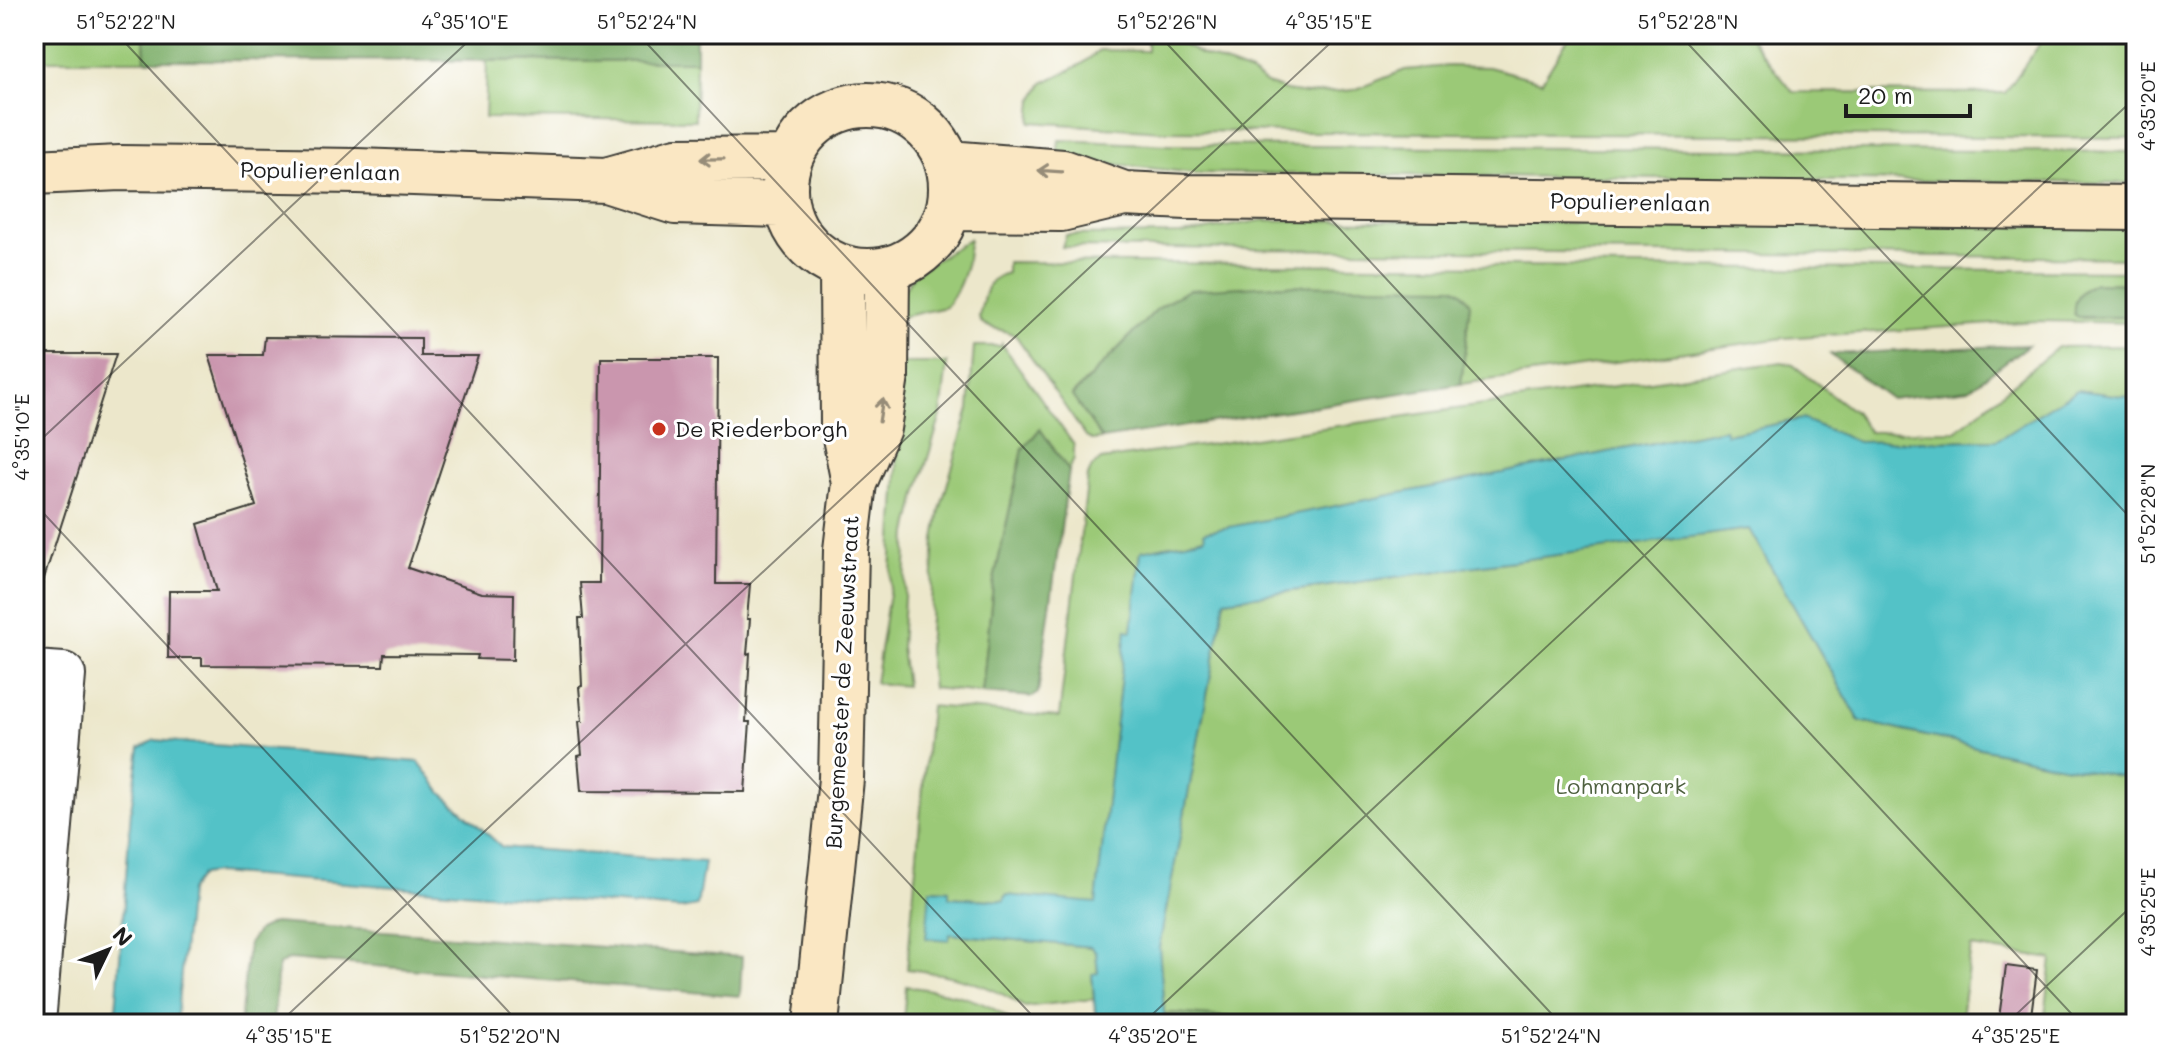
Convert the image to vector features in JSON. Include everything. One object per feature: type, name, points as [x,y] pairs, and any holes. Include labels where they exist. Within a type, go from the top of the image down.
[{"type":"street","points":[[859,104],[882,105],[904,112],[923,125],[938,142],[948,163],[952,185],[950,208],[941,229],[927,247],[908,261],[887,269],[872,272],[842,267],[823,258],[806,244],[794,226],[787,205],[785,189],[790,159],[801,138],[817,121],[837,110],[859,104]]},
{"type":"street","name":"Populierenlaan","points":[[606,180],[677,160],[790,159]]},
{"type":"street","name":"Populierenlaan","points":[[948,163],[1063,172],[1124,194]]},
{"type":"street","name":"Populierenlaan","points":[[34,172],[120,168],[357,171],[606,180],[675,202],[787,205]]},
{"type":"street","name":"Populierenlaan","points":[[950,208],[1061,209],[1124,194],[2136,208]]},
{"type":"street","name":"Burgemeester de Zeeuwstraat","points":[[842,267],[843,427],[854,483]]},
{"type":"street","name":"Burgemeester de Zeeuwstraat","points":[[816,1024],[841,779],[846,550],[854,483],[878,428],[886,376],[887,269]]},
{"type":"street","points":[[34,673],[63,675],[34,1011]]},
{"type":"green space","points":[[41,34],[144,34],[145,60],[41,60]]},
{"type":"green space","points":[[144,34],[696,34],[696,61],[145,60]]},
{"type":"green space","points":[[1147,34],[1162,34],[1200,54],[1251,73],[1267,84],[1306,94],[1354,90],[1405,70],[1448,66],[1489,67],[1542,81],[1571,34],[1753,34],[1751,39],[1793,92],[2005,93],[2047,34],[2136,34],[2136,138],[1162,131],[1031,122],[1033,100],[1043,83],[1082,64],[1100,50],[1147,51]]},
{"type":"green space","points":[[487,61],[696,61],[695,120],[485,118]]},
{"type":"green space","points":[[1059,140],[1169,145],[2136,152],[2136,183],[1195,173],[1057,158]]},
{"type":"green space","points":[[1264,220],[2136,227],[2136,258],[1062,247],[1066,235],[1183,234]]},
{"type":"green space","points":[[969,239],[963,275],[946,307],[901,317],[901,294],[915,273]]},
{"type":"green space","points":[[1007,262],[2136,271],[2136,284],[2095,283],[2083,318],[2136,317],[2136,323],[2038,321],[1783,338],[1461,384],[1470,303],[1175,297],[1156,310],[1072,395],[1102,439],[1092,440],[1086,437],[1016,336],[980,321],[987,289],[999,275],[1007,273]]},
{"type":"green space","points":[[2095,283],[2136,284],[2136,317],[2078,317],[2074,314],[2078,295]]},
{"type":"green space","points":[[1276,285],[1454,287],[1470,303],[1461,384],[1102,439],[1072,396],[1156,310],[1189,290]]},
{"type":"green space","points":[[1002,344],[1074,445],[1074,458],[1069,471],[1040,429],[1023,449],[993,585],[982,693],[932,688],[928,650],[935,539],[940,510],[969,409],[974,346]]},
{"type":"green space","points":[[2028,345],[1969,389],[1891,399],[1830,354]]},
{"type":"green space","points":[[2136,346],[2136,398],[2077,390],[1997,440],[1858,442],[1802,419],[1726,434],[1724,429],[1205,532],[1205,538],[1141,551],[1132,631],[1126,631],[1096,904],[1006,895],[1005,901],[949,897],[949,890],[930,889],[949,939],[949,934],[1091,947],[1096,953],[1098,974],[1092,975],[1094,999],[1024,1007],[968,981],[907,969],[930,706],[1059,717],[1088,475],[1101,460],[1782,362],[1793,365],[1854,412],[1869,432],[1956,431],[2058,347]]},
{"type":"green space","points":[[898,363],[947,363],[941,415],[908,533],[901,647],[906,686],[875,683],[890,587],[897,476]]},
{"type":"green space","points":[[1040,429],[1069,471],[1038,693],[1033,697],[982,693],[993,585],[1023,449]]},
{"type":"green space","name":"Lohmanpark","points":[[1749,529],[1860,721],[2052,764],[2136,779],[2136,1024],[2044,1024],[2052,959],[1971,947],[1960,1024],[1165,1024],[1159,947],[1225,600]]},
{"type":"green space","points":[[273,923],[742,957],[740,996],[289,959],[278,966],[273,1024],[240,1024],[248,944],[258,930]]},
{"type":"green space","points":[[906,986],[973,1000],[1009,1019],[1006,1024],[903,1024]]},
{"type":"green space","points":[[1165,1014],[1237,1018],[1237,1024],[1165,1024]]},
{"type":"water","points":[[2077,390],[2136,398],[2136,779],[2052,764],[1860,721],[1749,529],[1225,600],[1159,947],[1165,1024],[1096,1022],[1092,974],[1098,973],[1096,953],[1091,947],[950,934],[949,940],[926,938],[930,889],[949,890],[949,897],[1004,901],[1006,895],[1096,903],[1126,630],[1132,631],[1141,551],[1205,538],[1204,532],[1724,429],[1726,434],[1802,419],[1858,442],[1997,440]]},
{"type":"water","points":[[155,740],[419,762],[442,793],[502,847],[704,862],[697,906],[681,909],[215,873],[201,875],[189,891],[176,1024],[115,1024],[131,809],[140,748]]},
{"type":"building","points":[[265,337],[421,338],[421,356],[478,356],[408,568],[482,593],[514,594],[513,660],[477,659],[478,655],[384,654],[383,666],[202,665],[202,658],[168,658],[169,591],[217,591],[198,524],[256,506],[209,355],[263,355]]},
{"type":"building","points":[[116,354],[41,588],[34,587],[34,355]]},
{"type":"building","points":[[601,358],[718,358],[716,584],[750,584],[746,722],[750,722],[745,792],[581,791],[578,756],[582,755],[579,618],[583,618],[580,583],[599,583]]},
{"type":"building","points":[[2006,966],[2037,970],[2030,1023],[1999,1018]]},
{"type":"place","name":"De Riederborgh","points":[[659,429]]}]
